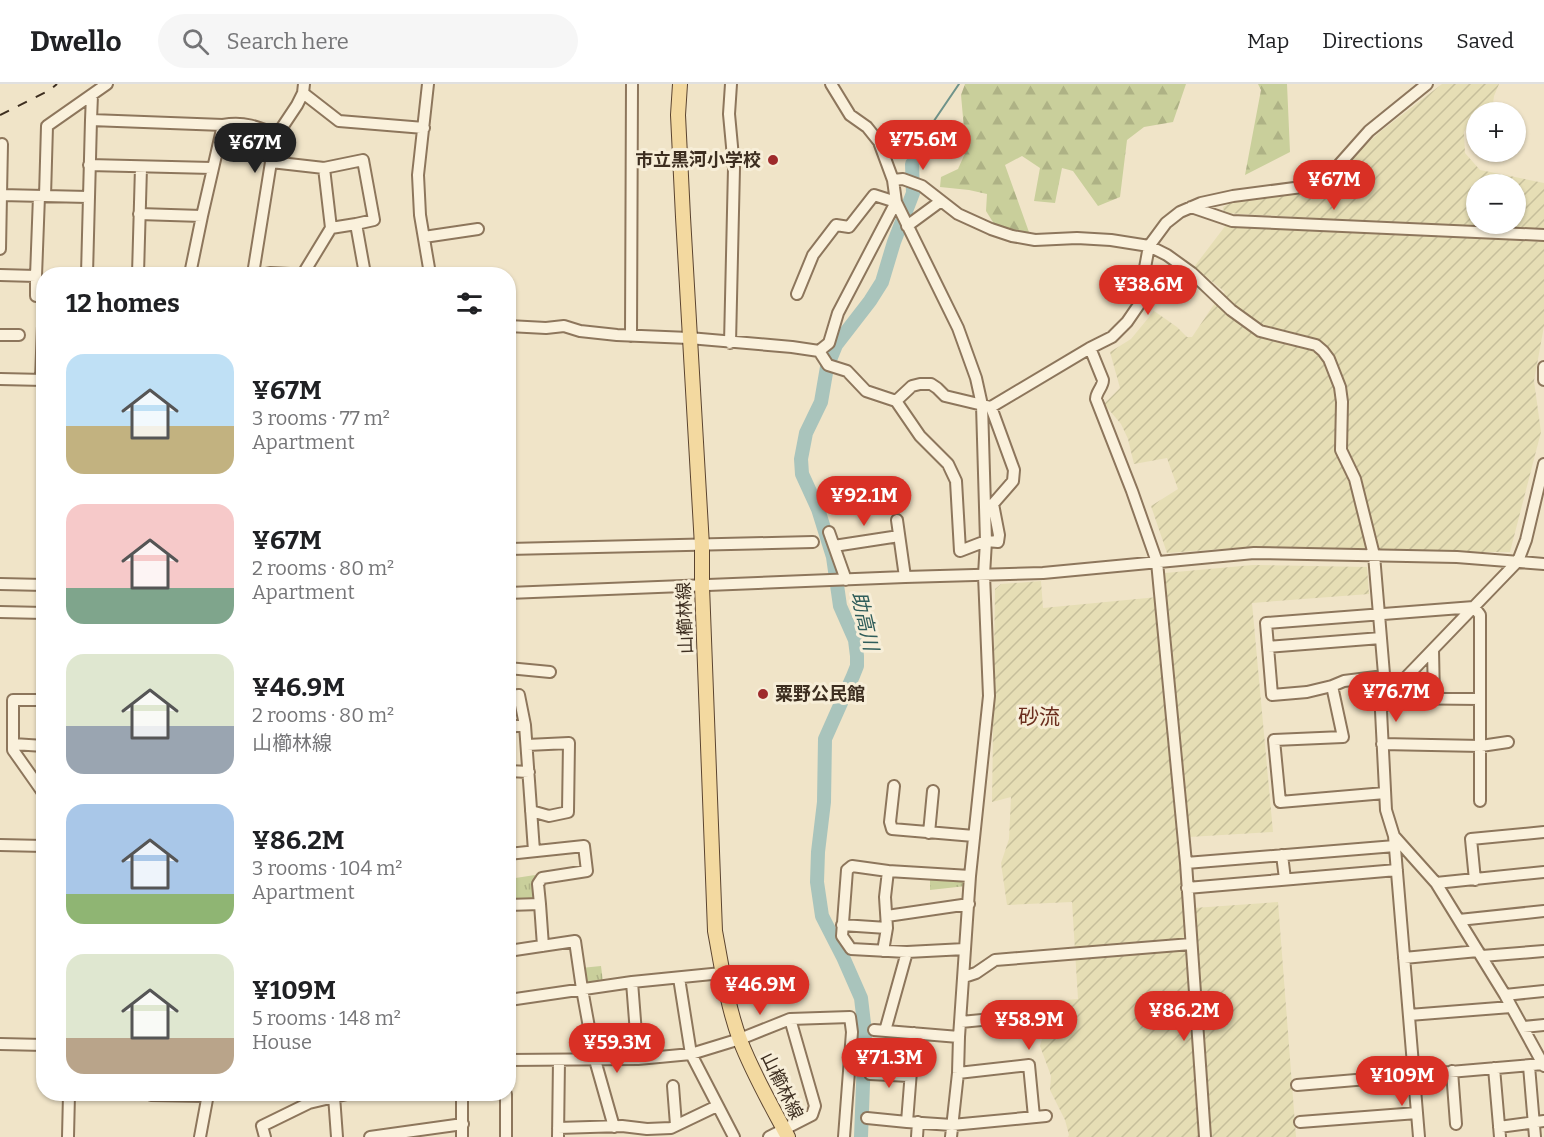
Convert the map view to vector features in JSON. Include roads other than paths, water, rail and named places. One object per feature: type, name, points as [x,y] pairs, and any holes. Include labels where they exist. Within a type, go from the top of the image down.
[{"type":"main road","name":"山櫛林線","points":[[680,84],[678,115],[702,546],[716,931],[728,1002],[740,1039],[752,1068],[786,1133]]},
{"type":"street","points":[[37,267],[47,126],[107,84]]},
{"type":"street","points":[[428,84],[418,175],[420,215],[429,267]]},
{"type":"street","points":[[631,336],[632,84]]},
{"type":"street","points":[[730,343],[734,168],[729,114],[731,84]]},
{"type":"street","points":[[819,351],[828,365],[847,371],[866,391],[896,401],[920,436],[948,464],[956,481],[960,551],[986,541],[998,542],[993,504],[1013,481],[1014,470],[958,328],[896,202],[893,180],[879,142],[867,127],[850,114],[831,84]]},
{"type":"street","points":[[896,401],[912,386],[931,384],[945,396],[987,406],[1112,337],[1127,322],[1138,306],[1149,246],[1166,223],[1180,212],[1201,203],[1233,196],[1302,187],[1317,182],[1338,167],[1369,131],[1427,84]]},
{"type":"street","points":[[254,267],[277,135],[297,105],[304,88],[339,121],[424,128]]},
{"type":"street","points":[[87,267],[92,95]]},
{"type":"street","points":[[91,120],[223,125],[233,123],[254,125],[277,135]]},
{"type":"street","points":[[191,267],[223,125]]},
{"type":"street","points":[[0,249],[2,144]]},
{"type":"street","points":[[271,162],[324,168],[363,160],[374,220],[331,228]]},
{"type":"street","points":[[89,165],[212,168]]},
{"type":"street","points":[[138,267],[141,167]]},
{"type":"street","points":[[307,267],[331,228],[324,168]]},
{"type":"street","points":[[893,180],[903,179],[922,186],[958,214],[1012,236],[1035,240],[1077,238],[1111,240],[1149,246],[1167,255],[1192,273],[1231,310],[1260,331],[1316,345],[1323,351],[1329,359],[1340,387],[1341,450],[1355,479],[1374,555],[1386,698]]},
{"type":"street","points":[[1,195],[88,197]]},
{"type":"street","points":[[797,294],[813,255],[836,225],[849,227],[874,195],[896,202]]},
{"type":"street","points":[[907,226],[941,201]]},
{"type":"street","points":[[516,326],[546,328],[564,326],[580,331],[689,338],[819,351],[829,343],[838,313],[896,202]]},
{"type":"street","points":[[1191,207],[1232,221],[1544,235]]},
{"type":"street","points":[[139,214],[202,216]]},
{"type":"street","points":[[356,224],[364,267]]},
{"type":"street","points":[[424,237],[478,229]]},
{"type":"street","points":[[0,275],[36,276],[36,296]]},
{"type":"street","points":[[0,335],[19,335]]},
{"type":"street","points":[[1090,348],[1103,380],[1096,399],[1157,562],[1186,863],[1205,1137]]},
{"type":"street","points":[[1544,367],[1544,380]]},
{"type":"street","points":[[0,379],[36,380]]},
{"type":"street","points":[[951,1137],[958,1073],[970,876],[989,696],[984,575],[987,406]]},
{"type":"street","points":[[1419,1137],[1394,841],[1386,810],[1381,711],[1386,698],[1518,561],[1539,505],[1544,464]]},
{"type":"street","points":[[897,520],[905,577]]},
{"type":"street","points":[[829,532],[844,580]]},
{"type":"street","points":[[834,546],[899,536]]},
{"type":"street","points":[[516,549],[813,542]]},
{"type":"street","points":[[516,593],[1043,573],[1254,553],[1457,557],[1544,564]]},
{"type":"street","points":[[0,584],[36,585]]},
{"type":"street","points":[[1384,676],[1344,681],[1307,692],[1272,695],[1266,623],[1474,607]]},
{"type":"street","points":[[1474,607],[1480,615],[1480,801]]},
{"type":"street","points":[[0,612],[36,613]]},
{"type":"street","points":[[1268,647],[1381,638]]},
{"type":"street","points":[[1433,650],[1434,698]]},
{"type":"street","points":[[516,669],[550,672]]},
{"type":"street","points":[[1332,686],[1343,737],[1274,740],[1280,802],[1385,792]]},
{"type":"street","points":[[516,695],[519,695],[525,725],[534,851]]},
{"type":"street","points":[[1386,698],[1480,699]]},
{"type":"street","points":[[36,700],[13,700],[13,744],[13,750],[36,783]]},
{"type":"street","points":[[516,726],[525,725]]},
{"type":"street","points":[[1382,744],[1481,746],[1508,742]]},
{"type":"street","points":[[527,745],[569,743],[568,812],[549,816],[531,812]]},
{"type":"street","points":[[13,744],[36,745]]},
{"type":"street","points":[[516,771],[529,772]]},
{"type":"street","points":[[894,786],[890,822],[892,829],[974,836]]},
{"type":"street","points":[[929,833],[933,791]]},
{"type":"street","points":[[1475,880],[1471,839],[1544,832]]},
{"type":"street","points":[[1186,863],[1282,855],[1394,841]]},
{"type":"street","points":[[1297,1085],[1543,1065],[1505,995],[1436,883],[1394,841]]},
{"type":"street","points":[[0,845],[36,846]]},
{"type":"street","points":[[516,853],[584,846],[587,871],[542,878],[538,884],[543,946]]},
{"type":"street","points":[[1282,855],[1285,879]]},
{"type":"street","points":[[965,949],[907,952],[851,949],[842,936],[842,925],[847,870],[852,866],[888,871],[970,876]]},
{"type":"street","points":[[1187,888],[1396,870]]},
{"type":"street","points":[[883,951],[888,928],[885,897],[888,871]]},
{"type":"street","points":[[1436,883],[1544,872]]},
{"type":"street","points":[[516,905],[540,904]]},
{"type":"street","points":[[887,916],[969,904]]},
{"type":"street","points":[[1459,920],[1544,911]]},
{"type":"street","points":[[842,925],[888,928]]},
{"type":"street","points":[[516,950],[575,941],[595,1060],[620,1130]]},
{"type":"street","points":[[964,977],[976,973],[995,960],[1191,944]]},
{"type":"street","points":[[1404,958],[1544,951]]},
{"type":"street","points":[[907,952],[880,1030],[959,1037]]},
{"type":"street","points":[[516,997],[722,973]]},
{"type":"street","points":[[679,978],[691,1054],[734,1137]]},
{"type":"street","points":[[632,982],[638,1059]]},
{"type":"street","points":[[1505,995],[1544,991]]},
{"type":"street","points":[[1409,1015],[1511,1007]]},
{"type":"street","points":[[961,1022],[1023,1016]]},
{"type":"street","points":[[516,1060],[638,1059],[691,1054],[740,1039],[790,1019],[850,1017],[852,1032],[844,1137]]},
{"type":"street","points":[[769,1137],[786,1133],[812,1115],[815,1106],[790,1019]]},
{"type":"street","points":[[1523,1028],[1544,1025]]},
{"type":"street","points":[[907,1122],[914,1034]]},
{"type":"street","points":[[0,1044],[36,1045]]},
{"type":"street","points":[[559,1060],[558,1132],[673,1130],[717,1106]]},
{"type":"street","points":[[958,1073],[1029,1065],[1034,1117]]},
{"type":"street","points":[[1529,1066],[1538,1122],[1535,1137]]},
{"type":"street","points":[[1494,1068],[1500,1132],[1538,1122]]},
{"type":"street","points":[[1452,1071],[1456,1124]]},
{"type":"street","points":[[870,1074],[910,1076]]},
{"type":"street","points":[[673,1086],[673,1130]]},
{"type":"street","points":[[68,1137],[69,1101]]},
{"type":"street","points":[[200,1137],[206,1101]]},
{"type":"street","points":[[264,1137],[262,1126],[302,1101]]},
{"type":"street","points":[[334,1101],[337,1137]]},
{"type":"street","points":[[462,1101],[462,1137]]},
{"type":"street","points":[[506,1101],[506,1137]]},
{"type":"street","points":[[1300,1122],[1417,1113]]},
{"type":"street","points":[[867,1118],[952,1125],[1046,1116]]},
{"type":"street","points":[[917,1137],[918,1122]]},
{"type":"street","points":[[370,1137],[463,1124]]},
{"type":"waterway","points":[[912,164],[923,137],[959,84]]},
{"type":"waterway","name":"助高川","points":[[861,1137],[865,1032],[861,998],[822,916],[817,882],[824,802],[825,739],[857,666],[857,656],[855,640],[840,606],[833,557],[818,509],[802,474],[801,459],[806,433],[821,402],[827,367],[836,345],[882,282],[894,242],[913,193],[912,164]]},
{"type":"railway","points":[[0,115],[50,90],[57,84]]},
{"type":"place","name":"市立黒河小学校","points":[[773,160]]},
{"type":"place","name":"粟野公民館","points":[[763,694]]},
{"type":"district","name":"砂流","points":[[1039,717]]}]
